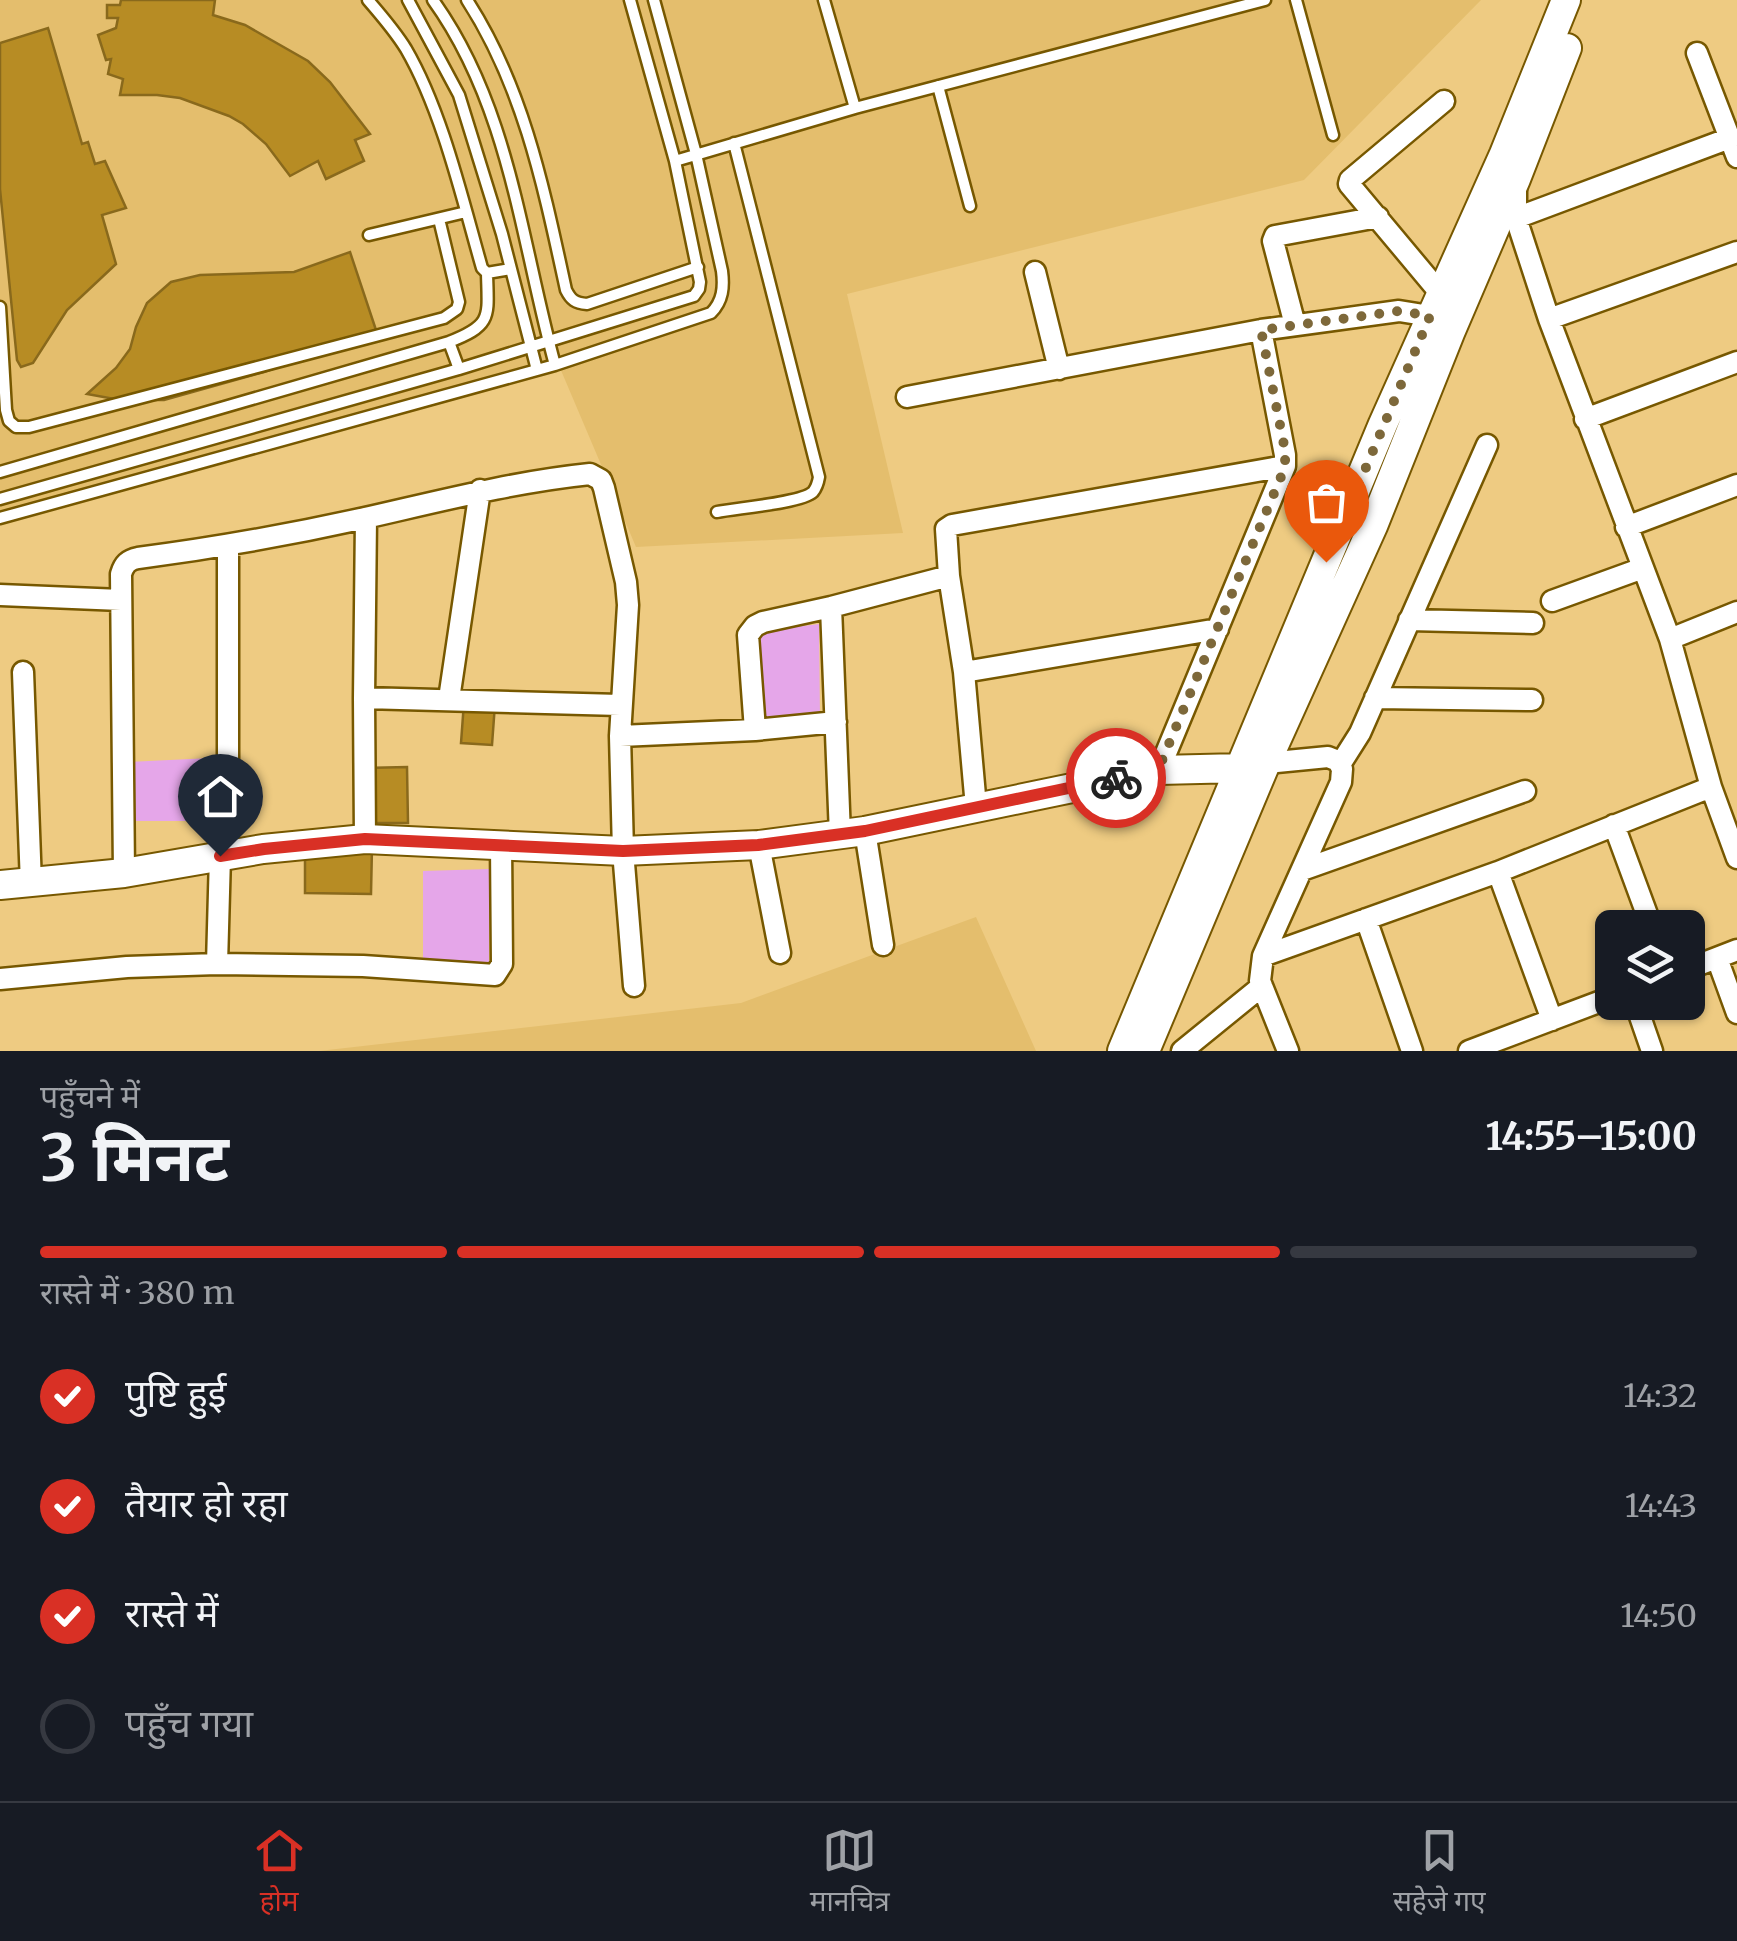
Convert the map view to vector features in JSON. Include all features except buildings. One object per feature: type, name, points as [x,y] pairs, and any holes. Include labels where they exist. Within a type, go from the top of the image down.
[{"type":"street","points":[[1145,1051],[1436,305],[1504,154],[1566,0]]},
{"type":"street","points":[[1122,1051],[1254,765],[1373,526],[1585,0]]},
{"type":"street","points":[[1516,218],[1733,148],[1698,53]]},
{"type":"street","points":[[1436,305],[1378,217],[1350,186],[1350,180],[1444,101]]},
{"type":"street","points":[[1516,179],[1516,218],[1549,319],[1670,639],[1711,787],[1736,853]]},
{"type":"street","points":[[1295,325],[1274,238],[1378,217]]},
{"type":"street","points":[[1549,319],[1737,252]]},
{"type":"street","points":[[1035,272],[1059,368]]},
{"type":"street","points":[[907,397],[1261,330],[1436,305]]},
{"type":"street","points":[[1158,770],[1285,466],[1261,330]]},
{"type":"street","points":[[1586,419],[1737,362]]},
{"type":"street","points":[[1288,1051],[1262,986],[1263,956],[1342,782],[1340,763],[1360,733],[1486,446]]},
{"type":"street","points":[[976,808],[964,672],[944,532],[948,526],[1285,466]]},
{"type":"street","points":[[124,873],[124,565],[131,560],[228,546],[366,518],[480,490],[590,474],[601,480],[627,594],[620,736],[623,851],[634,986]]},
{"type":"street","points":[[1626,527],[1737,485]]},
{"type":"street","points":[[449,699],[480,490]]},
{"type":"street","points":[[365,839],[366,518]]},
{"type":"street","points":[[217,964],[228,763],[228,546]]},
{"type":"street","points":[[1552,601],[1642,568]]},
{"type":"street","points":[[755,730],[750,631],[763,622],[950,576]]},
{"type":"street","points":[[0,595],[122,600]]},
{"type":"street","points":[[831,607],[836,722],[852,833],[883,945]]},
{"type":"street","points":[[1670,639],[1737,612]]},
{"type":"street","points":[[1409,620],[1533,623]]},
{"type":"street","points":[[964,672],[1218,629]]},
{"type":"street","points":[[23,672],[31,884]]},
{"type":"street","points":[[364,698],[620,706]]},
{"type":"street","points":[[1375,698],[1532,700]]},
{"type":"street","points":[[620,736],[836,722]]},
{"type":"street","points":[[0,886],[365,839],[623,851],[758,845],[852,833],[1158,770],[1328,757],[1340,763]]},
{"type":"street","points":[[1263,956],[1498,872],[1711,787]]},
{"type":"street","points":[[1302,870],[1525,791]]},
{"type":"street","points":[[1614,826],[1645,910]]},
{"type":"street","points":[[0,980],[128,967],[217,964],[364,966],[495,975],[502,964],[501,844]]},
{"type":"street","points":[[758,845],[780,953]]},
{"type":"street","points":[[1498,872],[1552,1020]]},
{"type":"street","points":[[1366,920],[1412,1051]]},
{"type":"street","points":[[1727,954],[1737,1013]]},
{"type":"street","points":[[1162,1010],[1180,1051],[1262,986]]},
{"type":"street","points":[[1469,1051],[1518,1042],[1552,1020],[1595,1004]]},
{"type":"street","points":[[1641,1020],[1652,1051]]},
{"type":"lane","points":[[0,472],[449,342],[470,334],[482,324],[488,307],[486,273],[430,100],[396,33],[368,0]]},
{"type":"lane","points":[[408,0],[460,95],[537,370]]},
{"type":"lane","points":[[433,0],[469,59],[490,110],[507,162],[555,364]]},
{"type":"lane","points":[[467,0],[512,84],[544,187],[571,299],[587,304],[698,268]]},
{"type":"lane","points":[[0,499],[459,370],[688,299],[696,293],[700,282],[698,268],[676,161],[630,0]]},
{"type":"lane","points":[[0,518],[537,370],[704,317],[718,307],[724,283],[696,154],[654,0]]},
{"type":"lane","points":[[824,0],[855,108]]},
{"type":"lane","points":[[676,161],[855,108],[1265,0]]},
{"type":"lane","points":[[1296,0],[1333,134]]},
{"type":"lane","points":[[938,86],[970,206]]},
{"type":"lane","points":[[718,512],[811,494],[819,478],[734,143]]},
{"type":"lane","points":[[369,235],[466,212]]},
{"type":"lane","points":[[0,307],[6,410],[9,421],[16,426],[30,427],[444,318],[459,302],[439,219]]},
{"type":"lane","points":[[486,273],[511,269]]},
{"type":"lane","points":[[696,293],[704,317]]},
{"type":"lane","points":[[449,342],[459,370]]},
{"type":"shaded area","points":[[0,0],[1481,0],[1304,180],[847,294],[903,533],[636,547],[560,368],[0,511]]},
{"type":"shaded area","points":[[819,624],[820,719],[760,719],[757,632]]},
{"type":"shaded area","points":[[211,758],[210,821],[128,821],[128,762]]},
{"type":"shaded area","points":[[489,869],[489,969],[423,969],[423,871]]},
{"type":"shaded area","points":[[976,917],[1036,1051],[319,1051],[741,1003]]},
{"type":"way so far","points":[[1116,778],[1158,770],[1285,466],[1261,330],[1399,311],[1430,316],[1326,562]]},
{"type":"route","points":[[220,856],[365,839],[623,851],[758,845],[865,831],[1116,778]]}]
